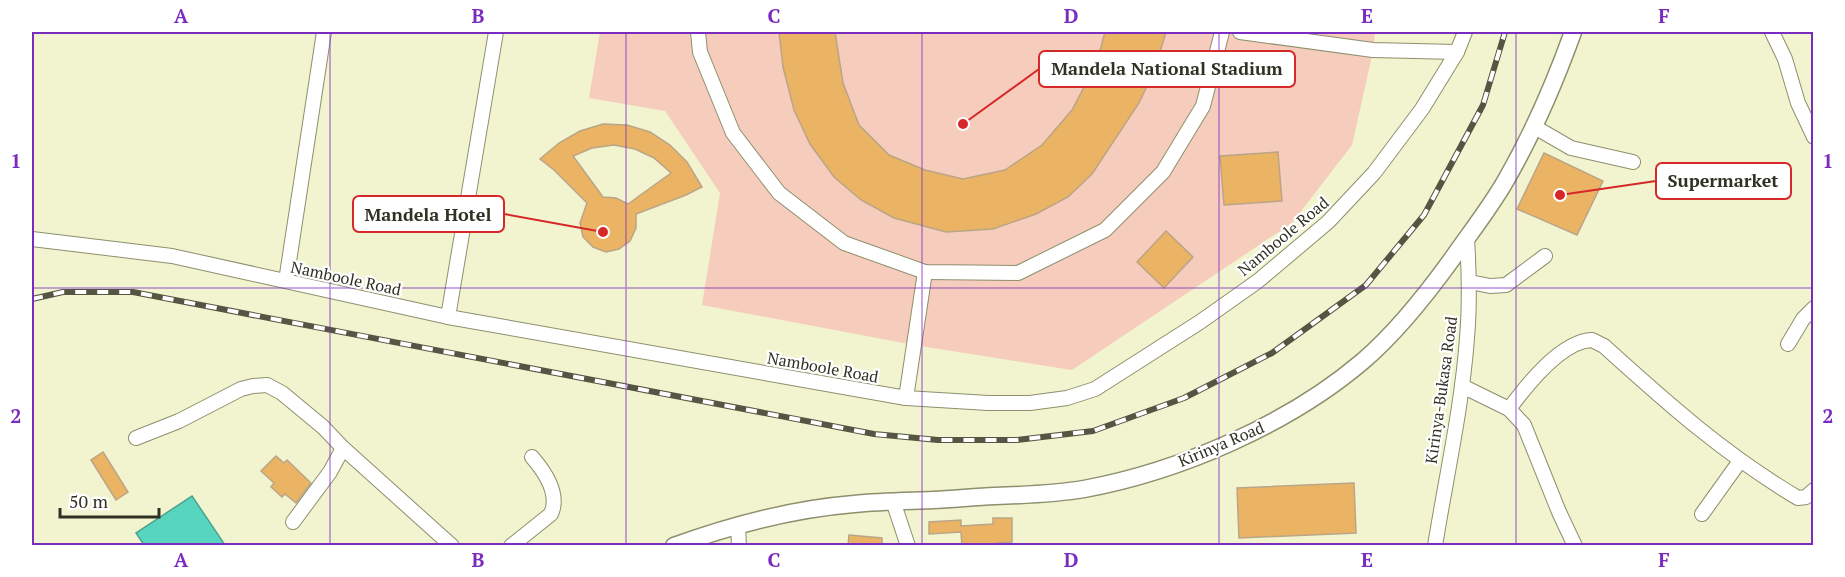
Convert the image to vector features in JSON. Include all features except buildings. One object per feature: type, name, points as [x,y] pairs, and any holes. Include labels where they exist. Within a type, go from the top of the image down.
[{"type":"main road","name":"Kirinya Road","points":[[674,546],[738,525],[812,508],[1084,489],[1168,467],[1261,428],[1310,400],[1365,360],[1398,327],[1437,280],[1505,182],[1556,78],[1573,32]]},
{"type":"street","points":[[286,282],[324,32]]},
{"type":"street","points":[[448,317],[496,32]]},
{"type":"street","points":[[698,32],[700,52],[733,133],[779,193],[844,243],[925,272],[1018,273],[1105,230],[1163,172],[1203,106],[1222,32]]},
{"type":"street","points":[[1240,32],[1373,51],[1457,52]]},
{"type":"street","name":"Namboole Road","points":[[32,239],[172,256],[448,317],[906,398],[988,403],[1030,403],[1067,398],[1095,388],[1200,322],[1258,281],[1328,222],[1374,173],[1422,109],[1457,52],[1465,32]]},
{"type":"street","points":[[1772,32],[1785,58],[1798,103],[1814,137]]},
{"type":"street","points":[[1533,126],[1571,148],[1633,162]]},
{"type":"street","name":"Kirinya-Bukasa Road","points":[[1435,546],[1462,386],[1467,338],[1470,282],[1467,238]]},
{"type":"street","points":[[1470,282],[1490,286],[1506,285],[1545,256]]},
{"type":"street","points":[[906,398],[925,272]]},
{"type":"street","points":[[1788,344],[1803,319],[1814,308]]},
{"type":"street","points":[[1509,409],[1533,378],[1550,362],[1576,345],[1592,340],[1604,346],[1676,411],[1740,461],[1798,498],[1806,497],[1814,490]]},
{"type":"street","points":[[136,438],[188,416],[241,389],[267,385],[282,393],[323,426],[343,448],[452,546]]},
{"type":"street","points":[[1462,386],[1509,409],[1524,425],[1575,546]]},
{"type":"street","points":[[293,522],[330,472],[343,448]]},
{"type":"street","points":[[512,546],[551,514],[554,506],[547,478],[532,457]]},
{"type":"street","points":[[1702,514],[1740,461]]},
{"type":"street","points":[[893,501],[908,546]]},
{"type":"street","points":[[738,525],[739,546]]},
{"type":"shaded area","points":[[600,32],[1375,32],[1373,51],[1352,145],[1292,223],[1072,370],[914,345],[702,305],[720,193],[665,111],[589,98]]},
{"type":"water","points":[[192,496],[225,545],[144,545],[136,533]]},
{"type":"railway","points":[[32,299],[63,292],[133,292],[874,434],[938,440],[1017,440],[1093,431],[1184,398],[1272,353],[1366,285],[1424,215],[1483,105],[1505,32]]},
{"type":"place","name":"Mandela National Stadium","points":[[963,124]]},
{"type":"place","name":"Supermarket","points":[[1560,195]]},
{"type":"place","name":"Mandela Hotel","points":[[603,232]]}]
